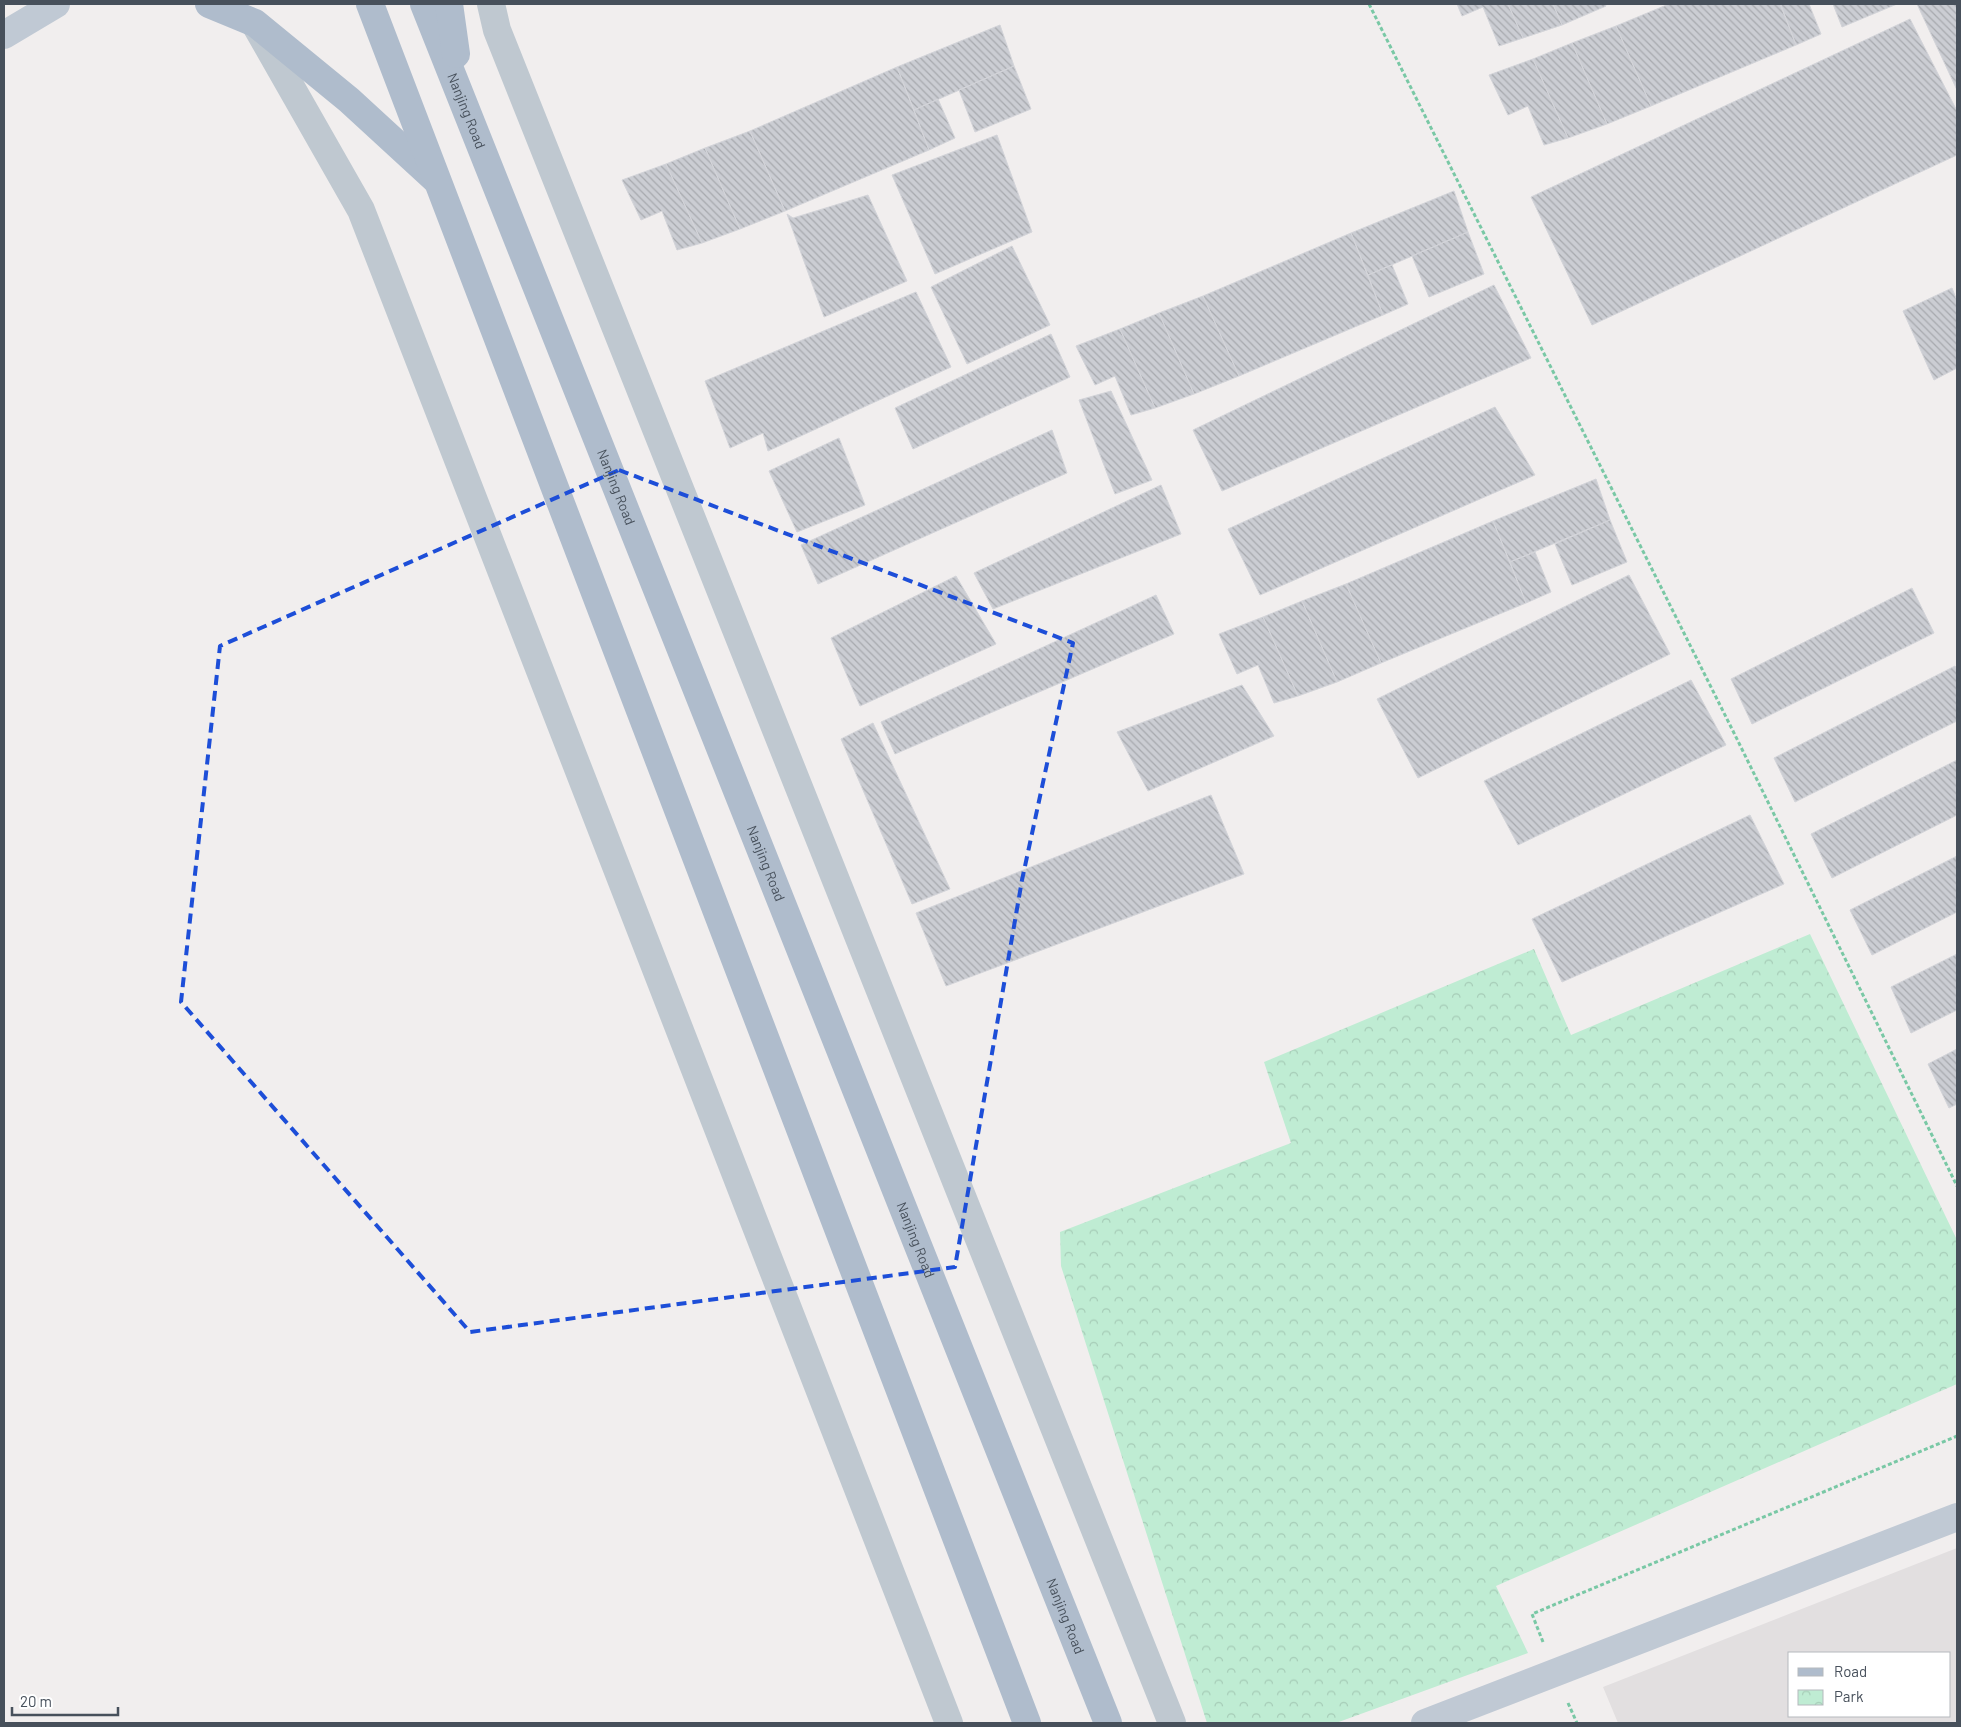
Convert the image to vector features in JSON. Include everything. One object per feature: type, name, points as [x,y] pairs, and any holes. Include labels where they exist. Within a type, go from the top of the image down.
[{"type":"main road","points":[[4,35],[56,4]]},
{"type":"main road","points":[[209,4],[255,23],[349,100],[440,183]]},
{"type":"main road","points":[[370,4],[1027,1723]]},
{"type":"main road","name":"Nanjing Road","points":[[424,4],[1108,1723]]},
{"type":"main road","points":[[449,4],[462,100]]},
{"type":"main road","points":[[1425,1723],[1957,1517]]},
{"type":"street","points":[[491,4],[500,40],[1172,1723]]},
{"type":"street","points":[[255,23],[361,210],[949,1723]]},
{"type":"path","points":[[1369,4],[1733,731],[1957,1186]]},
{"type":"path","points":[[1576,1723],[1532,1614],[1957,1436]]},
{"type":"highlighted area","points":[[619,470],[1073,643],[1022,880],[955,1267],[470,1332],[181,1002],[220,646]]},
{"type":"shaded area","points":[[1957,1548],[1957,1723],[1618,1723],[1603,1687]]},
{"type":"green space","points":[[1810,934],[1957,1240],[1957,1384],[1496,1586],[1528,1653],[1336,1723],[1207,1723],[1061,1266],[1060,1232],[1291,1143],[1264,1062],[1534,949],[1571,1035]]},
{"type":"building","points":[[1457,4],[1508,4],[1523,38],[1499,46],[1483,7],[1462,16]]},
{"type":"building","points":[[1508,4],[1553,4],[1562,25],[1523,38]]},
{"type":"building","points":[[1553,4],[1605,4],[1606,6],[1562,25]]},
{"type":"building","points":[[1669,4],[1780,4],[1796,45],[1651,106],[1616,26]]},
{"type":"building","points":[[1809,4],[1821,34],[1796,45],[1781,5]]},
{"type":"building","points":[[1833,4],[1897,4],[1842,27]]},
{"type":"building","points":[[1917,4],[1957,4],[1957,90]]},
{"type":"building","points":[[1910,19],[1957,111],[1957,155],[1592,325],[1531,197]]},
{"type":"building","points":[[1000,25],[1014,66],[914,110],[897,67]]},
{"type":"building","points":[[1616,26],[1651,106],[1607,124],[1572,43]]},
{"type":"building","points":[[1572,43],[1607,124],[1568,138],[1533,59]]},
{"type":"building","points":[[1533,59],[1568,138],[1544,145],[1528,106],[1508,115],[1489,75]]},
{"type":"building","points":[[1014,66],[1031,109],[975,132],[959,90]]},
{"type":"building","points":[[897,67],[929,150],[785,211],[750,131]]},
{"type":"building","points":[[938,99],[955,138],[929,150],[914,110]]},
{"type":"building","points":[[750,131],[785,211],[740,229],[705,148]]},
{"type":"building","points":[[997,135],[1032,232],[935,274],[892,175]]},
{"type":"building","points":[[705,148],[740,229],[702,243],[666,164]]},
{"type":"building","points":[[666,164],[702,243],[677,250],[662,211],[641,220],[622,180]]},
{"type":"building","points":[[1454,191],[1468,232],[1368,275],[1351,233]]},
{"type":"building","points":[[868,195],[907,281],[824,317],[787,214],[793,218]]},
{"type":"building","points":[[1468,232],[1484,274],[1429,297],[1412,256]]},
{"type":"building","points":[[1351,233],[1383,315],[1239,376],[1203,296]]},
{"type":"building","points":[[1012,246],[1050,325],[967,364],[931,287]]},
{"type":"building","points":[[1392,265],[1408,304],[1383,315],[1368,275]]},
{"type":"building","points":[[1494,285],[1531,358],[1222,491],[1193,430]]},
{"type":"building","points":[[1952,288],[1957,301],[1957,368],[1934,380],[1903,311]]},
{"type":"building","points":[[916,292],[951,367],[768,451],[763,433],[730,448],[705,381]]},
{"type":"building","points":[[1203,296],[1239,376],[1194,394],[1159,313]]},
{"type":"building","points":[[1159,313],[1194,394],[1155,408],[1120,329]]},
{"type":"building","points":[[1120,329],[1155,408],[1131,415],[1115,376],[1095,385],[1076,346]]},
{"type":"building","points":[[1051,334],[1070,377],[913,449],[895,408]]},
{"type":"building","points":[[1111,391],[1152,480],[1115,494],[1079,400]]},
{"type":"building","points":[[1495,407],[1535,475],[1260,595],[1228,529]]},
{"type":"building","points":[[1052,430],[1067,473],[818,584],[801,545]]},
{"type":"building","points":[[839,438],[865,505],[797,532],[769,471]]},
{"type":"building","points":[[1596,479],[1610,520],[1510,562],[1493,521]]},
{"type":"building","points":[[1161,485],[1181,534],[993,609],[974,573]]},
{"type":"building","points":[[1610,520],[1627,562],[1572,585],[1555,544]]},
{"type":"building","points":[[1493,521],[1526,603],[1381,663],[1346,584]]},
{"type":"building","points":[[1535,552],[1551,592],[1526,603],[1510,562]]},
{"type":"building","points":[[1629,575],[1670,654],[1418,778],[1377,699]]},
{"type":"building","points":[[956,576],[996,644],[860,706],[831,638]]},
{"type":"building","points":[[1346,584],[1381,663],[1337,682],[1302,601]]},
{"type":"building","points":[[1912,588],[1934,633],[1752,724],[1731,679]]},
{"type":"building","points":[[1156,595],[1174,634],[895,754],[881,722]]},
{"type":"building","points":[[1302,601],[1337,682],[1298,696],[1263,617]]},
{"type":"building","points":[[1263,617],[1298,696],[1274,703],[1258,665],[1237,674],[1219,634]]},
{"type":"building","points":[[1955,666],[1957,671],[1957,721],[1795,802],[1774,758]]},
{"type":"building","points":[[1691,680],[1726,745],[1518,845],[1484,781]]},
{"type":"building","points":[[1242,685],[1274,736],[1148,791],[1117,732]]},
{"type":"building","points":[[873,723],[950,889],[912,904],[841,739]]},
{"type":"building","points":[[1957,760],[1957,815],[1832,878],[1811,834]]},
{"type":"building","points":[[1211,795],[1244,874],[946,986],[916,913]]},
{"type":"building","points":[[1750,815],[1784,884],[1562,982],[1532,919]]},
{"type":"building","points":[[1957,856],[1957,912],[1872,955],[1850,910]]},
{"type":"building","points":[[1957,954],[1957,1010],[1911,1033],[1891,987]]},
{"type":"building","points":[[1957,1049],[1957,1104],[1949,1108],[1928,1064]]}]
